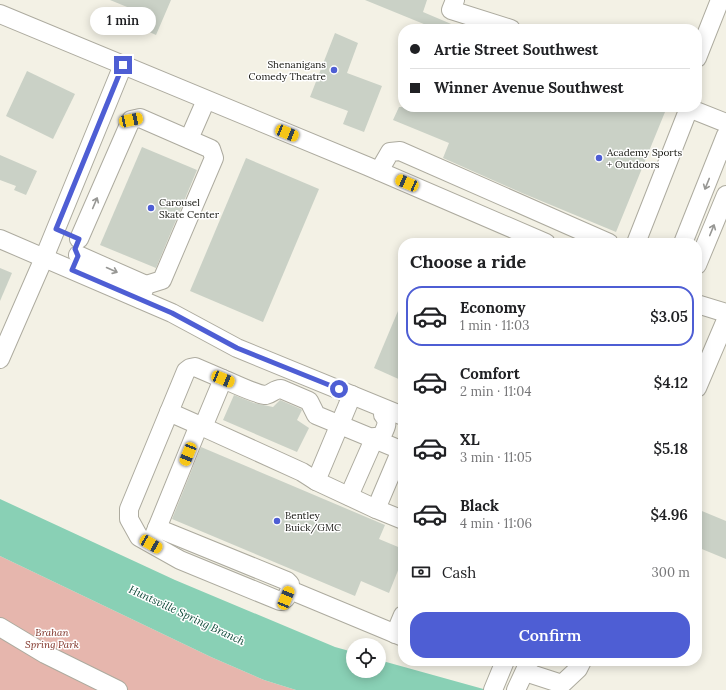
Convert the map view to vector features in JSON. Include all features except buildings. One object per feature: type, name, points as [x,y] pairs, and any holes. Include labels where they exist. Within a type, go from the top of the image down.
[{"type":"street","points":[[455,0],[451,10],[495,24]]},
{"type":"street","points":[[702,45],[720,0]]},
{"type":"street","points":[[0,14],[379,172],[518,237]]},
{"type":"street","points":[[0,359],[44,258],[123,65]]},
{"type":"street","points":[[188,139],[206,100]]},
{"type":"street","points":[[638,238],[686,112]]},
{"type":"street","points":[[699,112],[726,122]]},
{"type":"street","points":[[76,255],[131,120],[140,118],[211,149],[214,158],[162,280],[143,292]]},
{"type":"street","points":[[685,238],[720,168],[726,135]]},
{"type":"street","points":[[379,172],[390,152],[400,151],[593,238]]},
{"type":"street","points":[[702,253],[726,195]]},
{"type":"street","points":[[56,229],[76,255],[143,292],[172,313],[237,348],[352,395],[384,412],[398,415]]},
{"type":"street","points":[[0,239],[44,258],[76,255]]},
{"type":"street","points":[[702,306],[726,313]]},
{"type":"street","points":[[702,376],[726,320]]},
{"type":"street","points":[[158,528],[287,581],[291,586],[290,590],[284,601],[280,602],[180,560],[139,537],[129,519],[129,509],[186,371],[195,366],[262,394],[270,394],[276,389],[309,401],[316,415],[398,448]]},
{"type":"street","points":[[151,544],[201,426],[223,379]]},
{"type":"street","points":[[316,481],[352,395]]},
{"type":"street","points":[[169,412],[302,472],[316,481],[398,518]]},
{"type":"street","points":[[374,438],[370,432],[376,418],[384,412]]},
{"type":"street","points":[[349,496],[374,438]]},
{"type":"street","points":[[376,509],[398,459]]},
{"type":"street","points":[[290,590],[398,636]]},
{"type":"street","points":[[0,627],[44,654],[118,690]]},
{"type":"street","points":[[494,688],[503,666]]},
{"type":"street","points":[[516,690],[527,666],[562,684],[580,666]]},
{"type":"green space","name":"Brahan Spring Park","points":[[0,556],[211,657],[264,680],[296,690],[0,690]]},
{"type":"water","name":"Huntsville Spring Branch","points":[[0,499],[175,580],[335,647],[346,650],[346,678],[386,678],[386,662],[487,690],[296,690],[264,680],[211,657],[0,556]]},
{"type":"place","name":"Shenanigans Comedy Theatre","points":[[334,70]]},
{"type":"place","name":"Academy Sports + Outdoors","points":[[599,158]]},
{"type":"place","name":"Carousel Skate Center","points":[[151,208]]},
{"type":"place","name":"Bentley Buick/GMC","points":[[277,521]]},
{"type":"route","points":[[123,65],[56,229],[79,239],[75,249],[78,256],[72,270],[172,313],[237,348],[339,389]]}]
